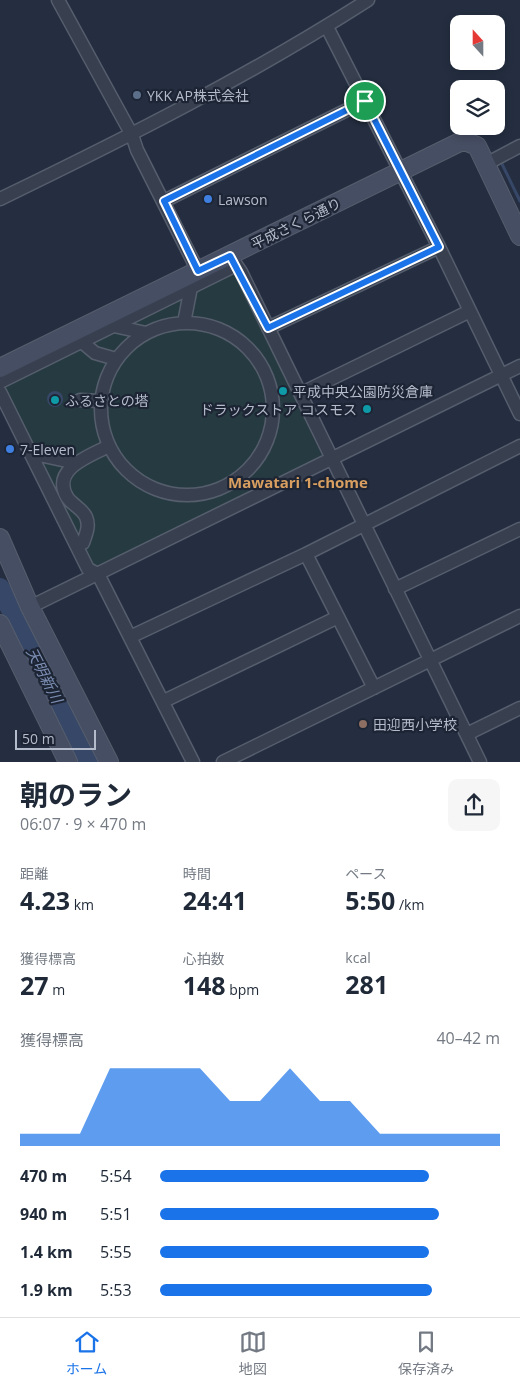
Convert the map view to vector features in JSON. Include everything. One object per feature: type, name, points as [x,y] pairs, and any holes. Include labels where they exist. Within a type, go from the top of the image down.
[{"type":"street","points":[[58,0],[132,135],[137,150],[164,201],[195,279],[184,323]]},
{"type":"street","points":[[0,199],[132,135],[327,27],[368,0]]},
{"type":"street","points":[[327,27],[439,247],[520,414]]},
{"type":"street","points":[[164,201],[365,101]]},
{"type":"street","name":"平成さくら通り","points":[[1,381],[452,146],[467,142],[477,146],[520,236]]},
{"type":"street","points":[[486,164],[520,146]]},
{"type":"street","points":[[268,328],[439,247]]},
{"type":"street","points":[[231,261],[302,393],[331,458],[480,762]]},
{"type":"street","points":[[1,381],[114,326],[195,279]]},
{"type":"street","points":[[302,393],[470,311]]},
{"type":"street","points":[[184,323],[209,325],[236,338],[258,359],[271,386],[274,413],[268,440],[254,463],[234,482],[209,493],[181,495],[155,490],[131,476],[113,456],[102,430],[100,401],[108,372],[116,359],[126,347],[146,333],[150,330],[184,323]]},
{"type":"street","points":[[114,326],[146,333]]},
{"type":"street","points":[[82,342],[95,353],[116,359]]},
{"type":"street","points":[[30,607],[233,505],[520,366]]},
{"type":"street","points":[[1,381],[96,569],[108,565]]},
{"type":"street","points":[[1,381],[88,569],[98,574],[164,701],[193,762]]},
{"type":"street","points":[[80,400],[100,401]]},
{"type":"street","points":[[82,543],[88,528],[86,517],[68,500],[63,488],[63,479],[68,470],[76,463],[109,446]]},
{"type":"street","points":[[130,637],[306,554],[520,446]]},
{"type":"street","points":[[39,455],[76,463]]},
{"type":"street","points":[[396,589],[520,529]]},
{"type":"street","points":[[0,538],[30,607],[109,762]]},
{"type":"street","points":[[306,554],[374,688]]},
{"type":"street","points":[[223,762],[520,616]]},
{"type":"street","points":[[164,701],[338,617]]},
{"type":"street","points":[[0,624],[68,762]]},
{"type":"street","points":[[466,734],[520,708]]},
{"type":"green space","points":[[232,267],[323,458],[96,572],[0,382]]},
{"type":"water","points":[[55,391],[63,399],[55,407],[47,399]]},
{"type":"waterway","points":[[502,164],[520,201]]},
{"type":"waterway","name":"天明新川","points":[[0,588],[89,762]]},
{"type":"place","name":"YKK AP株式会社","points":[[137,95]]},
{"type":"place","name":"Lawson","points":[[208,199]]},
{"type":"place","name":"平成中央公園防災倉庫","points":[[283,391]]},
{"type":"place","name":"ふるさとの塔","points":[[55,400]]},
{"type":"place","name":"ドラックストア コスモス","points":[[367,409]]},
{"type":"place","name":"7-Eleven","points":[[10,449]]},
{"type":"place","name":"田迎西小学校","points":[[363,724]]},
{"type":"district","name":"Mawatari 1-chome","points":[[298,482]]},
{"type":"route","points":[[365,101],[439,247],[268,328],[241,272],[230,256],[198,271],[164,201],[365,101]]}]
